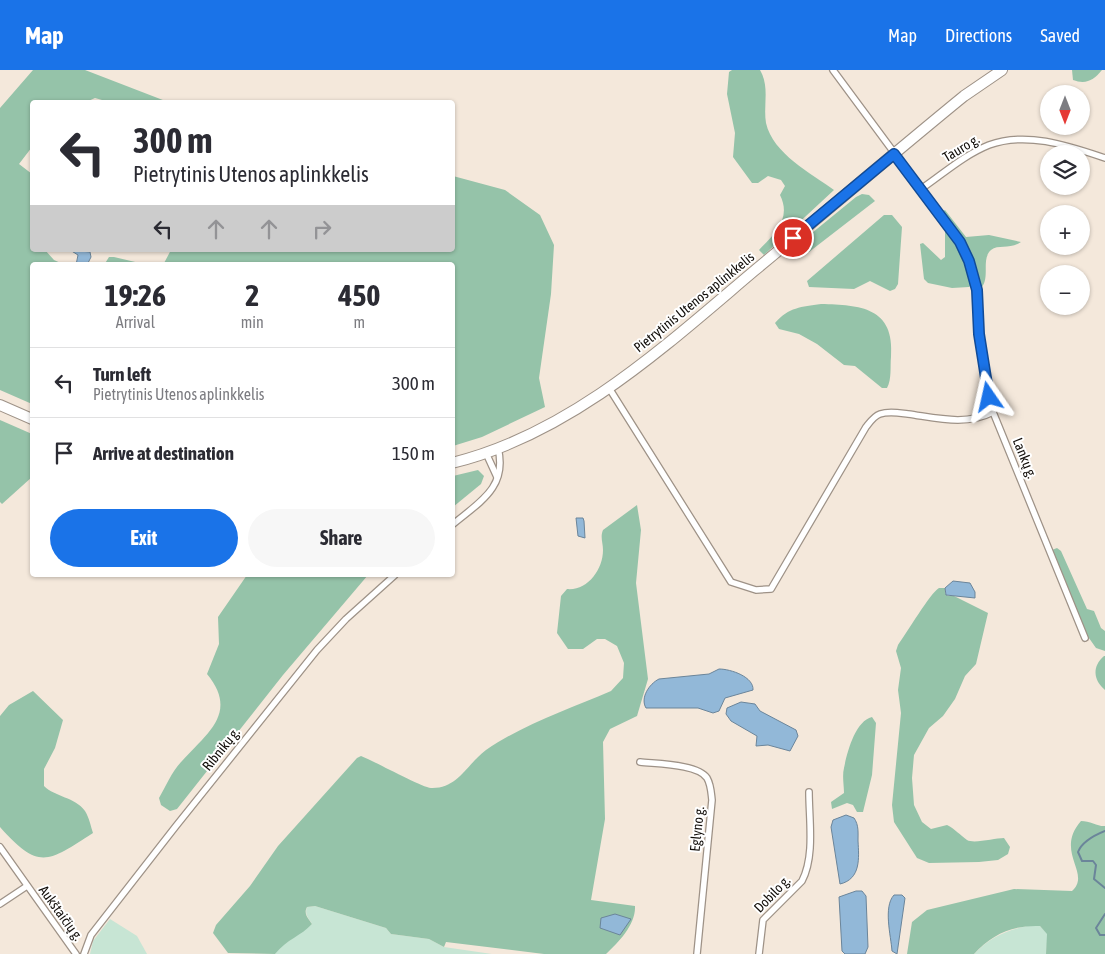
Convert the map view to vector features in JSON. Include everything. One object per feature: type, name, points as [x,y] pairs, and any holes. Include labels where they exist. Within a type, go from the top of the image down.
[{"type":"highway","name":"Pietrytinis Utenos aplinkkelis","points":[[455,462],[486,453],[554,422],[609,388],[714,305],[964,96],[1002,70]]},
{"type":"highway","points":[[0,405],[30,418]]},
{"type":"street","name":"Lankų g.","points":[[833,70],[960,242],[972,270],[978,302],[979,334],[986,383],[993,412],[1085,638]]},
{"type":"street","name":"Tauro g.","points":[[922,189],[969,155],[989,145],[1007,141],[1051,142],[1105,158]]},
{"type":"street","points":[[609,388],[732,582],[756,590],[771,589],[866,427],[874,417],[881,413],[893,412],[964,421],[981,418],[993,412]]},
{"type":"street","points":[[455,522],[494,488],[500,456],[498,448]]},
{"type":"street","points":[[486,453],[497,477]]},
{"type":"street","name":"Ribnikų g.","points":[[84,954],[91,935],[268,710],[346,618],[393,577]]},
{"type":"street","name":"Eglyno g.","points":[[640,762],[694,769],[706,776],[711,786],[712,800],[697,954]]},
{"type":"street","name":"Dobilo g.","points":[[759,954],[763,920],[798,885],[806,874],[810,842],[809,792]]},
{"type":"street","name":"Aukštaičių g.","points":[[0,847],[76,954]]},
{"type":"street","name":"Aukštaičių g.","points":[[0,904],[27,886]]},
{"type":"green space","points":[[33,70],[85,70],[163,100],[102,100],[95,98],[90,100],[30,100],[30,150],[19,164],[30,172],[30,252],[47,252],[58,262],[30,262],[30,403],[0,390],[0,108]]},
{"type":"green space","points":[[732,70],[760,70],[765,83],[766,123],[776,144],[804,170],[834,190],[764,255],[759,250],[780,226],[783,219],[784,211],[780,195],[785,186],[781,180],[768,176],[758,183],[752,183],[733,157],[735,133],[727,94],[729,72]]},
{"type":"green space","points":[[1072,70],[1102,70],[1093,79],[1082,82],[1073,80]]},
{"type":"green space","points":[[455,177],[505,190],[540,215],[554,245],[551,294],[539,378],[545,407],[482,437],[455,445],[455,262],[165,262],[170,252],[455,252]]},
{"type":"green space","points":[[862,194],[869,195],[875,201],[809,252],[805,252],[802,245],[812,233]]},
{"type":"green space","points":[[945,210],[966,237],[989,235],[1021,242],[1013,246],[998,247],[991,250],[986,258],[985,278],[982,287],[979,287],[977,276],[964,248],[940,213]]},
{"type":"green space","points":[[884,215],[892,215],[902,227],[898,284],[895,289],[890,291],[870,281],[854,289],[809,287],[807,281]]},
{"type":"green space","points":[[945,226],[966,261],[972,284],[969,287],[952,288],[928,283],[924,279],[920,244],[923,243],[941,260],[945,257]]},
{"type":"green space","points":[[109,257],[114,257],[135,262],[106,262]]},
{"type":"green space","points":[[821,304],[861,308],[872,312],[881,319],[887,328],[891,340],[890,377],[887,388],[882,388],[855,366],[844,365],[817,344],[799,334],[779,329],[775,323],[790,311]]},
{"type":"green space","points":[[0,420],[30,433],[30,479],[2,504],[0,502]]},
{"type":"green space","points":[[478,470],[484,476],[481,484],[455,505],[455,476]]},
{"type":"green space","points":[[637,505],[641,530],[636,583],[648,679],[637,716],[610,729],[603,742],[605,819],[591,900],[635,906],[635,913],[630,926],[616,944],[606,954],[544,954],[446,942],[444,947],[429,939],[391,934],[386,928],[315,906],[307,907],[306,910],[312,924],[275,954],[228,953],[213,933],[216,925],[250,886],[278,846],[357,758],[361,756],[426,787],[440,787],[462,775],[486,750],[516,732],[611,691],[623,678],[624,663],[617,646],[605,639],[597,639],[583,649],[568,649],[557,633],[561,596],[567,589],[581,587],[592,578],[597,572],[602,558],[603,530]]},
{"type":"green space","points":[[1057,548],[1061,551],[1087,609],[1094,611],[1101,628],[1105,631],[1105,651],[1096,648],[1084,631],[1052,550]]},
{"type":"green space","points":[[246,577],[366,577],[283,675],[177,809],[170,811],[161,805],[159,798],[175,769],[216,722],[220,711],[220,700],[216,688],[207,674],[219,644],[218,617]]},
{"type":"green space","points":[[939,588],[945,588],[945,593],[948,596],[954,596],[988,613],[976,664],[965,676],[955,699],[943,716],[929,728],[914,755],[912,778],[914,805],[922,822],[931,829],[947,825],[970,841],[1004,838],[1010,847],[1008,854],[998,860],[929,863],[917,858],[894,822],[892,805],[901,713],[898,690],[901,668],[896,651],[898,645],[925,605]]},
{"type":"green space","points":[[1104,656],[1105,690],[1096,677],[1097,664]]},
{"type":"green space","points":[[33,691],[63,720],[55,748],[44,769],[44,786],[81,806],[88,816],[93,833],[65,850],[44,857],[35,856],[25,851],[0,827],[0,716],[9,705]]},
{"type":"green space","points":[[872,717],[876,723],[872,775],[863,812],[857,812],[853,805],[847,803],[832,809],[831,802],[844,793],[843,771],[856,731],[866,720]]},
{"type":"green space","points":[[1081,821],[1105,826],[1105,954],[1046,954],[1047,934],[1040,926],[1030,926],[1012,929],[996,936],[974,954],[907,954],[912,922],[927,910],[1014,889],[1072,891],[1077,884],[1078,877],[1071,842],[1074,832]]},
{"type":"green space","points":[[315,906],[386,928],[391,934],[429,939],[444,947],[492,954],[275,954],[280,947],[312,924],[306,910],[307,907]]},
{"type":"green space","points":[[110,919],[137,936],[147,954],[90,954],[93,941]]},
{"type":"green space","points":[[1027,926],[1040,926],[1048,934],[1046,954],[974,954],[986,943],[998,936]]},
{"type":"water","points":[[73,252],[90,252],[91,257],[88,262],[77,262],[78,255]]},
{"type":"water","points":[[576,518],[583,518],[585,538],[578,536]]},
{"type":"water","points":[[953,581],[970,583],[975,592],[975,598],[946,595],[945,588]]},
{"type":"water","points":[[719,669],[730,670],[746,678],[750,681],[753,690],[725,698],[719,711],[713,713],[698,708],[646,708],[644,704],[646,692],[659,679],[709,674]]},
{"type":"water","points":[[741,702],[755,704],[760,711],[796,730],[798,736],[790,751],[768,745],[756,746],[757,736],[731,721],[726,714],[727,708]]},
{"type":"water","points":[[846,815],[854,818],[857,823],[858,861],[852,878],[840,884],[831,827],[833,820]]},
{"type":"water","points":[[856,891],[862,891],[866,896],[868,947],[865,954],[845,954],[842,951],[839,897]]},
{"type":"water","points":[[894,895],[902,895],[905,898],[897,954],[892,951],[888,922],[889,907]]},
{"type":"water","points":[[615,914],[631,919],[620,935],[600,928],[601,918]]},
{"type":"waterway","points":[[1105,831],[1086,842],[1078,852],[1082,861],[1093,861],[1096,865],[1094,879],[1105,888]]},
{"type":"waterway","points":[[1105,914],[1096,928],[1100,935],[1105,935]]},
{"type":"route","points":[[793,238],[894,154],[960,242],[969,261],[977,290],[979,334],[989,397]]}]
